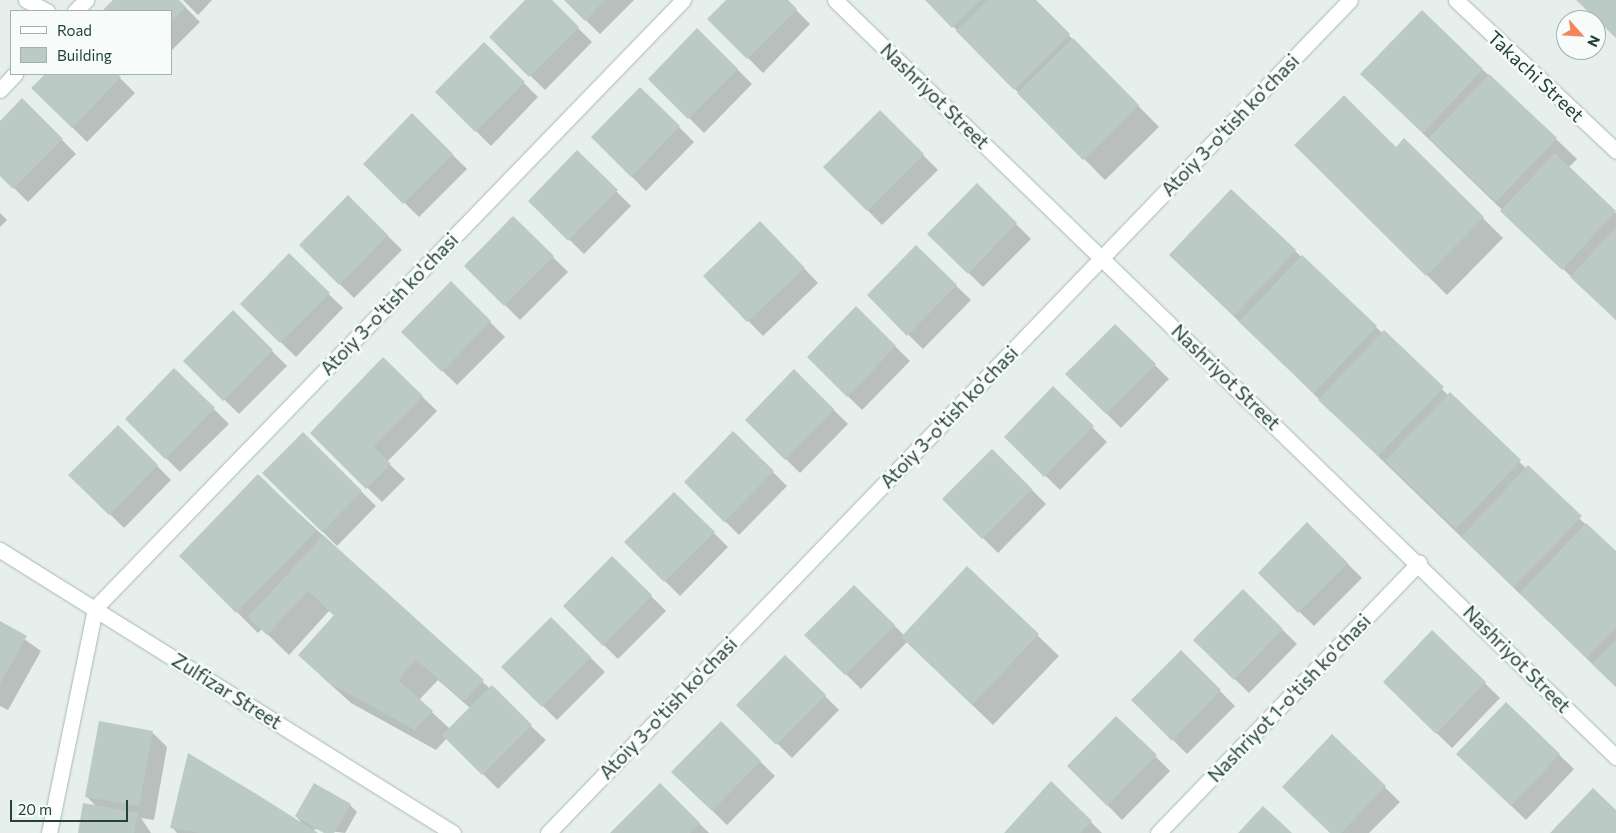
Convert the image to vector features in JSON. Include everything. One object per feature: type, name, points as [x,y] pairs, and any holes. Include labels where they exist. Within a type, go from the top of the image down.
[{"type":"street","points":[[26,0],[45,10]]},
{"type":"street","points":[[76,10],[86,0]]},
{"type":"street","name":"Atoiy 3-o'tish ko'chasi","points":[[95,608],[683,0]]},
{"type":"street","name":"Nashriyot Street","points":[[835,0],[1419,563],[1616,757]]},
{"type":"street","name":"Atoiy 3-o'tish ko'chasi","points":[[548,833],[1350,0]]},
{"type":"street","name":"Takachi Street","points":[[1456,0],[1616,151]]},
{"type":"street","points":[[0,90],[14,75]]},
{"type":"street","name":"Zulfizar Street","points":[[0,550],[453,833]]},
{"type":"street","name":"Nashriyot 1-o'tish ko'chasi","points":[[1158,833],[1419,563]]},
{"type":"street","points":[[49,833],[95,608]]},
{"type":"building","points":[[113,0],[179,0],[186,7],[172,21],[172,10],[103,10]]},
{"type":"building","points":[[525,0],[552,0],[579,27],[529,77],[489,37]]},
{"type":"building","points":[[564,0],[605,0],[585,21]]},
{"type":"building","points":[[726,0],[788,0],[797,9],[747,59],[707,19]]},
{"type":"building","points":[[925,0],[981,0],[952,28]]},
{"type":"building","points":[[987,0],[1036,0],[1070,34],[1014,90],[956,31]]},
{"type":"building","points":[[1576,0],[1616,0],[1616,38],[1606,28],[1606,10],[1587,10]]},
{"type":"building","points":[[1422,10],[1483,69],[1423,133],[1360,74]]},
{"type":"building","points":[[697,28],[738,69],[688,119],[648,79]]},
{"type":"building","points":[[1073,38],[1139,105],[1083,160],[1017,93]]},
{"type":"building","points":[[484,42],[525,82],[475,132],[435,92]]},
{"type":"building","points":[[1489,74],[1557,138],[1496,202],[1429,138]]},
{"type":"building","points":[[44,75],[118,75],[121,77],[72,128],[31,88]]},
{"type":"building","points":[[640,87],[680,126],[631,177],[591,137]]},
{"type":"building","points":[[1344,95],[1396,147],[1404,138],[1484,217],[1426,276],[1294,145]]},
{"type":"building","points":[[22,98],[63,139],[13,189],[0,176],[0,121]]},
{"type":"building","points":[[880,110],[924,154],[867,211],[823,167]]},
{"type":"building","points":[[412,113],[453,154],[403,204],[363,164]]},
{"type":"building","points":[[577,150],[618,190],[568,241],[528,201]]},
{"type":"building","points":[[1555,153],[1616,211],[1562,270],[1500,211]]},
{"type":"building","points":[[977,183],[1017,223],[968,274],[927,234]]},
{"type":"building","points":[[1231,189],[1296,250],[1234,316],[1169,255]]},
{"type":"building","points":[[348,195],[388,235],[339,285],[299,245]]},
{"type":"building","points":[[513,216],[554,256],[504,306],[464,266]]},
{"type":"building","points":[[760,221],[805,268],[747,322],[703,276]]},
{"type":"building","points":[[1616,227],[1616,320],[1570,277]]},
{"type":"building","points":[[916,245],[957,285],[907,336],[867,295]]},
{"type":"building","points":[[289,253],[330,293],[280,343],[240,304]]},
{"type":"building","points":[[1302,255],[1377,326],[1314,393],[1239,322]]},
{"type":"building","points":[[451,281],[491,321],[442,372],[401,332]]},
{"type":"building","points":[[856,306],[896,346],[847,397],[807,357]]},
{"type":"building","points":[[233,310],[273,350],[223,401],[183,361]]},
{"type":"building","points":[[1115,324],[1156,364],[1106,414],[1065,374]]},
{"type":"building","points":[[1384,330],[1444,387],[1378,456],[1318,400]]},
{"type":"building","points":[[383,357],[423,396],[374,447],[391,464],[366,489],[310,433]]},
{"type":"building","points":[[174,368],[215,408],[165,459],[125,419]]},
{"type":"building","points":[[794,369],[834,409],[785,460],[745,420]]},
{"type":"building","points":[[1053,386],[1094,426],[1044,477],[1004,437]]},
{"type":"building","points":[[1450,392],[1521,460],[1456,529],[1385,461]]},
{"type":"building","points":[[118,425],[158,465],[109,515],[68,475]]},
{"type":"building","points":[[733,431],[774,471],[724,522],[684,482]]},
{"type":"building","points":[[303,432],[362,491],[322,532],[262,473]]},
{"type":"building","points":[[992,449],[1032,489],[982,539],[942,499]]},
{"type":"building","points":[[1528,465],[1582,516],[1514,587],[1461,537]]},
{"type":"building","points":[[258,474],[316,531],[236,613],[179,556]]},
{"type":"building","points":[[674,492],[715,532],[664,582],[624,542]]},
{"type":"building","points":[[1307,522],[1348,563],[1298,613],[1258,573]]},
{"type":"building","points":[[1586,523],[1616,551],[1616,627],[1587,658],[1520,593]]},
{"type":"building","points":[[323,535],[484,680],[464,701],[416,660],[398,680],[433,711],[415,730],[329,683],[298,655],[334,615],[308,591],[267,635],[248,617]]},
{"type":"building","points":[[612,556],[652,595],[603,646],[563,606]]},
{"type":"building","points":[[967,566],[1039,634],[972,705],[901,637]]},
{"type":"building","points":[[854,585],[895,625],[845,675],[804,635]]},
{"type":"building","points":[[1243,589],[1283,629],[1234,680],[1193,640]]},
{"type":"building","points":[[551,617],[591,657],[542,707],[501,667]]},
{"type":"building","points":[[0,621],[27,636],[0,684]]},
{"type":"building","points":[[1432,630],[1486,682],[1436,734],[1383,682]]},
{"type":"building","points":[[1616,639],[1616,687],[1592,664]]},
{"type":"building","points":[[1181,650],[1221,690],[1172,741],[1131,700]]},
{"type":"building","points":[[785,655],[826,695],[776,745],[736,705]]},
{"type":"building","points":[[492,685],[532,725],[482,775],[442,735]]},
{"type":"building","points":[[1506,702],[1560,754],[1511,806],[1456,754]]},
{"type":"building","points":[[1116,716],[1157,755],[1107,806],[1067,766]]},
{"type":"building","points":[[99,721],[153,731],[139,806],[85,797]]},
{"type":"building","points":[[721,721],[761,761],[712,811],[671,772]]},
{"type":"building","points":[[1332,734],[1386,786],[1341,833],[1330,833],[1282,787]]},
{"type":"building","points":[[188,753],[318,833],[200,833],[170,828]]},
{"type":"building","points":[[1051,781],[1092,821],[1080,833],[1004,833]]},
{"type":"building","points":[[314,783],[351,804],[334,833],[324,833],[295,816]]},
{"type":"building","points":[[660,783],[700,823],[690,833],[610,833]]},
{"type":"building","points":[[1593,788],[1616,810],[1616,833],[1550,833]]},
{"type":"building","points":[[83,803],[138,813],[134,833],[78,833]]},
{"type":"building","points":[[1263,806],[1292,833],[1238,833]]}]
